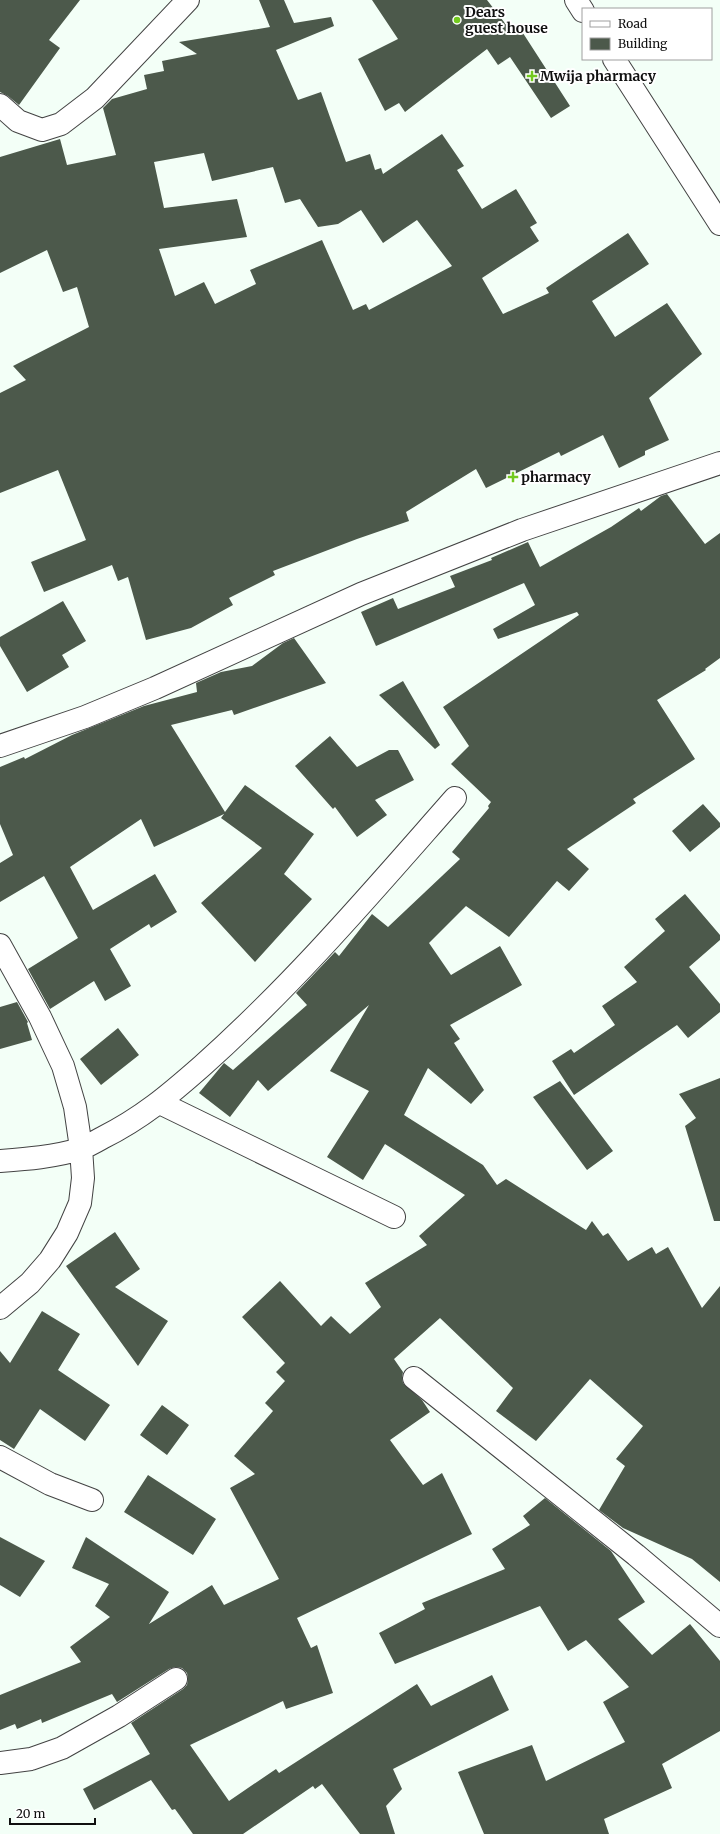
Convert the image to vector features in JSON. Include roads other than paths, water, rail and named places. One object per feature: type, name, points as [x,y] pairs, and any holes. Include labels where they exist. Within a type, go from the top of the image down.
[{"type":"street","points":[[0,105],[18,121],[42,130],[61,124],[95,98],[188,0]]},
{"type":"street","points":[[576,0],[582,9]]},
{"type":"street","points":[[615,60],[720,224]]},
{"type":"street","points":[[0,746],[85,716],[155,688],[361,594],[515,533],[720,463]]},
{"type":"street","points":[[0,1161],[41,1158],[81,1148],[121,1129],[160,1103],[280,994],[331,939],[455,798]]},
{"type":"street","points":[[0,945],[40,1017],[64,1066],[75,1107],[81,1148],[83,1178],[80,1203],[67,1233],[50,1260],[30,1283],[0,1308]]},
{"type":"street","points":[[160,1103],[394,1216]]},
{"type":"street","points":[[414,1378],[630,1550],[720,1626]]},
{"type":"street","points":[[0,1457],[50,1484],[92,1500]]},
{"type":"street","points":[[0,1763],[31,1759],[62,1748],[118,1716],[176,1679]]},
{"type":"place","name":"Dears guest house","points":[[457,20]]},
{"type":"place","name":"Mwija pharmacy","points":[[532,76]]},
{"type":"place","name":"pharmacy","points":[[513,477]]}]
